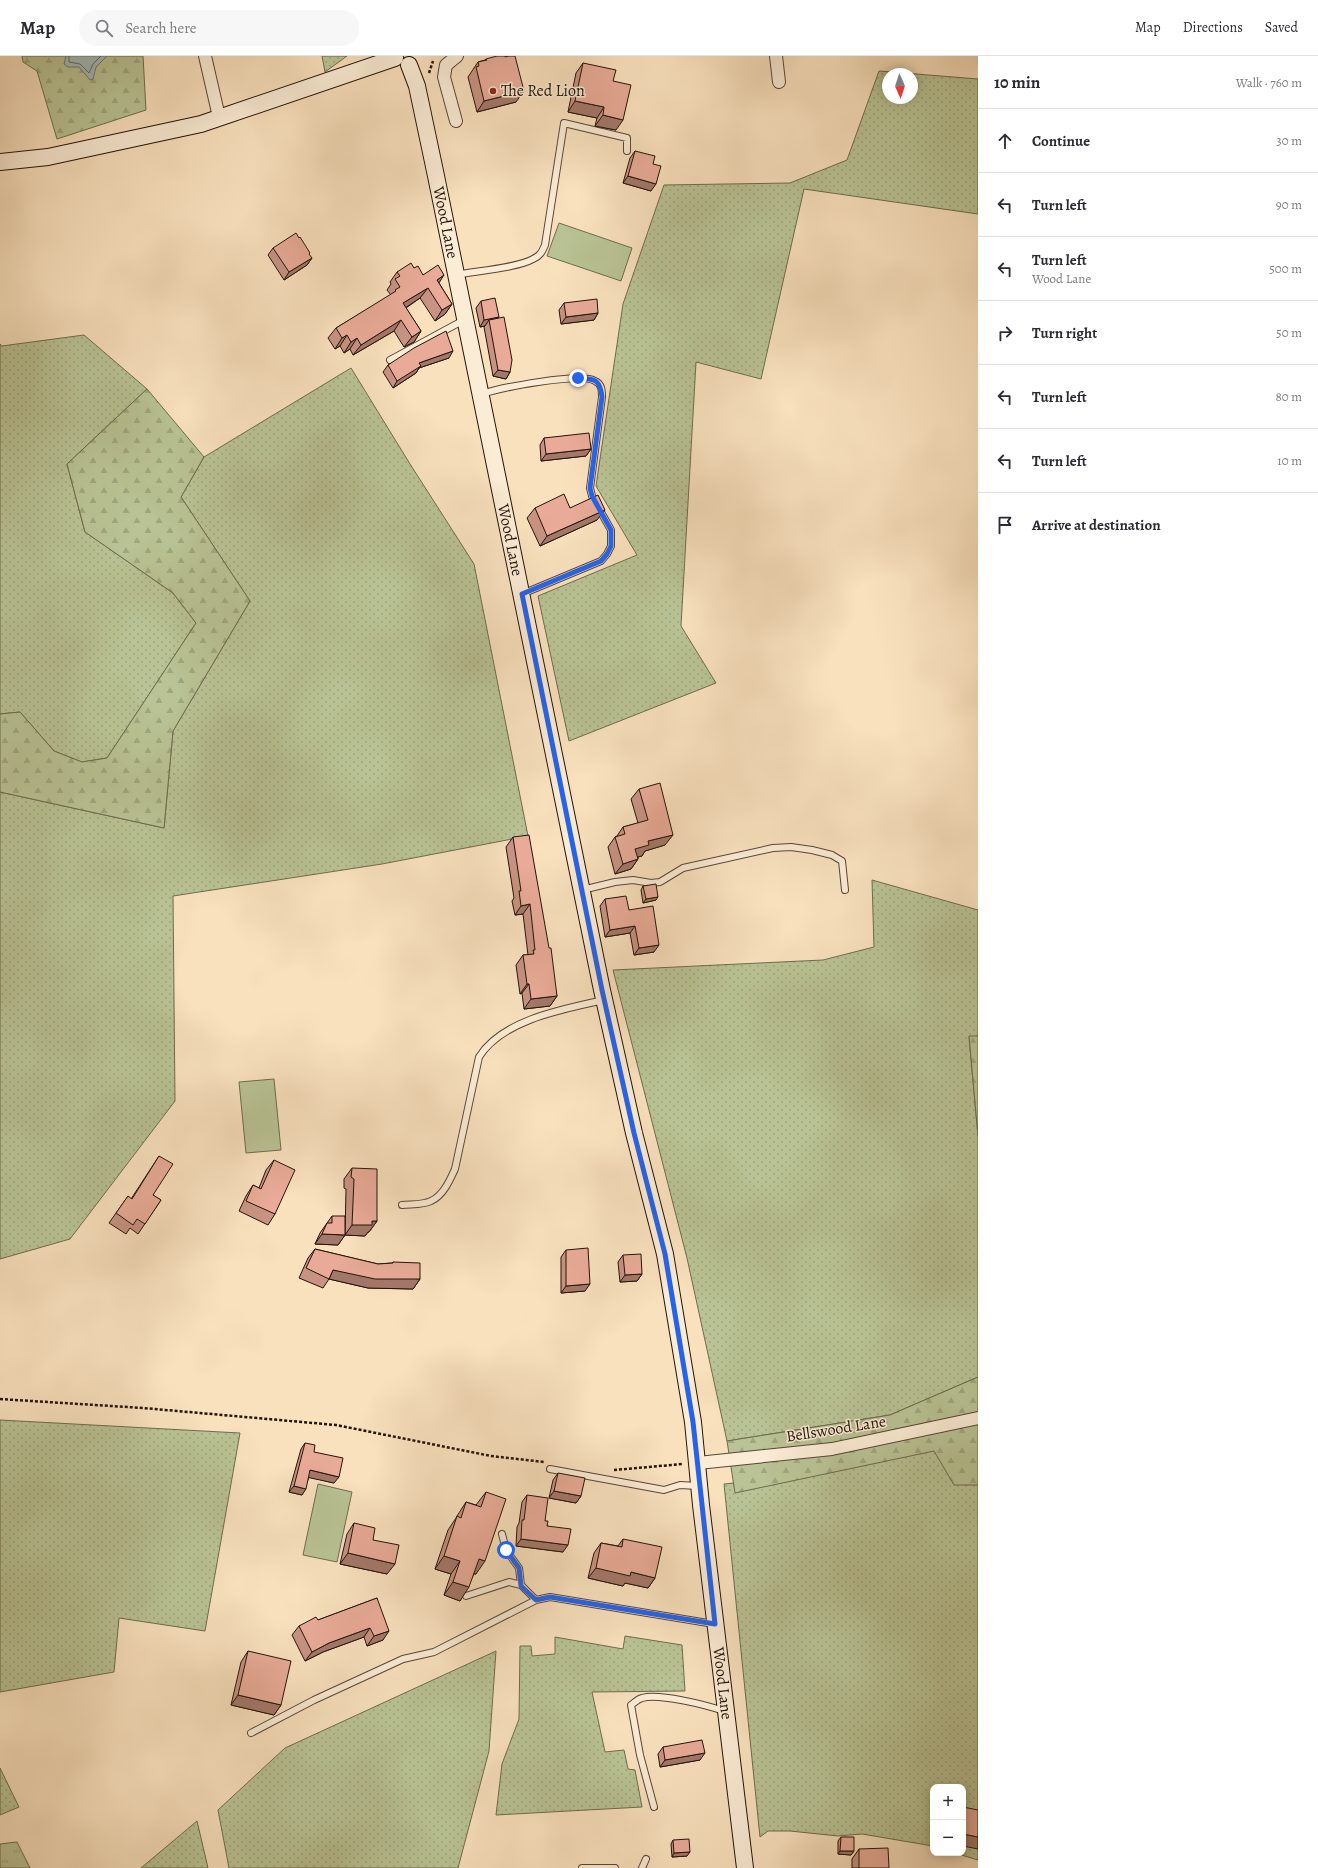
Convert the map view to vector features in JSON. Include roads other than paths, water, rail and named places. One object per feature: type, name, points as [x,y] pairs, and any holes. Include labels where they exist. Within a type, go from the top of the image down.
[{"type":"street","points":[[205,56],[219,117]]},
{"type":"street","points":[[456,56],[446,65],[444,77],[456,121]]},
{"type":"street","points":[[776,56],[779,82]]},
{"type":"street","points":[[0,162],[48,157],[200,124],[288,93],[404,59]]},
{"type":"street","name":"Wood Lane","points":[[404,59],[417,86],[604,1000],[634,1133],[665,1254],[686,1377],[698,1463],[715,1624],[745,1868]]},
{"type":"street","name":"Bellswood Lane","points":[[698,1463],[832,1449],[978,1418]]},
{"type":"lane","points":[[456,275],[533,260],[540,254],[545,246],[564,123],[627,138],[628,151]]},
{"type":"lane","points":[[390,360],[465,320]]},
{"type":"lane","points":[[481,394],[510,386],[578,378],[591,379],[597,382],[601,387],[602,397],[590,488],[592,496],[611,530],[611,546],[601,561],[522,594]]},
{"type":"lane","points":[[581,890],[614,882],[632,880],[651,883],[660,882],[683,868],[773,848],[791,847],[832,855],[842,860],[845,890]]},
{"type":"lane","points":[[402,1206],[431,1201],[444,1191],[449,1182],[455,1169],[479,1057],[485,1047],[500,1035],[525,1022],[567,1008],[604,1000]]},
{"type":"lane","points":[[550,1469],[664,1490],[680,1485],[700,1486]]},
{"type":"lane","points":[[502,1534],[506,1550],[519,1568],[521,1586]]},
{"type":"lane","points":[[466,1596],[509,1582],[521,1586],[536,1600]]},
{"type":"lane","points":[[251,1733],[314,1700],[403,1659],[434,1652],[536,1600],[550,1597],[715,1624]]},
{"type":"lane","points":[[654,1807],[640,1755],[631,1705],[641,1698],[656,1697],[705,1705],[726,1711]]},
{"type":"lane","points":[[642,1868],[646,1859]]},
{"type":"lane","points":[[582,1868],[615,1868]]},
{"type":"water","points":[[66,56],[107,56],[96,67],[93,79],[90,80],[79,67],[68,67],[64,64]]},
{"type":"place","name":"The Red Lion","points":[[493,91]]}]
